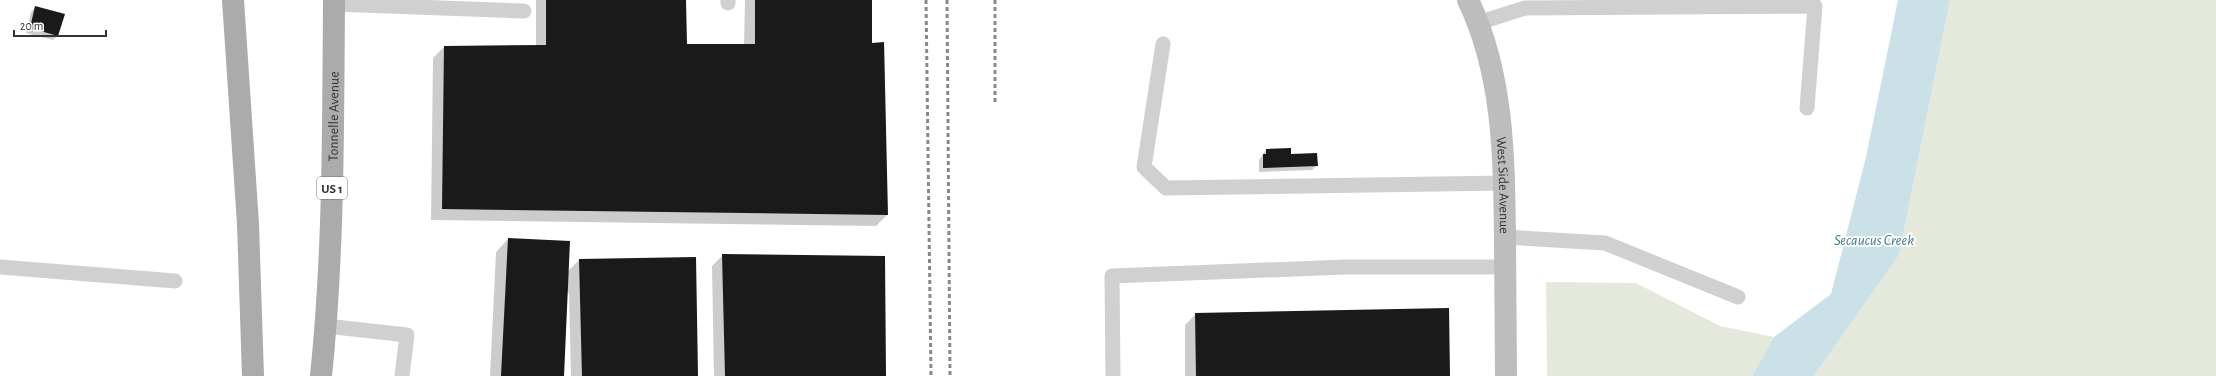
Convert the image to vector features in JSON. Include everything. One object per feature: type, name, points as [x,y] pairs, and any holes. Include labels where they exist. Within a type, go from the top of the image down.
[{"type":"main road","points":[[233,0],[248,224],[253,376]]},
{"type":"main road","name":"Tonnelle Avenue","points":[[321,376],[326,326],[332,196],[334,2]]},
{"type":"street","name":"West Side Avenue","points":[[1468,0],[1487,49],[1497,98],[1505,183],[1506,376]]},
{"type":"lane","points":[[334,2],[524,11]]},
{"type":"lane","points":[[1478,23],[1525,8],[1815,6],[1807,108]]},
{"type":"lane","points":[[1163,44],[1144,167],[1166,188],[1505,183]]},
{"type":"lane","points":[[1505,237],[1605,243],[1738,297]]},
{"type":"lane","points":[[0,267],[175,281]]},
{"type":"lane","points":[[1113,376],[1112,276],[1346,267],[1505,267]]},
{"type":"lane","points":[[326,326],[407,335],[402,376]]},
{"type":"shaded area","points":[[1950,0],[2216,0],[2216,376],[1814,376],[1899,255]]},
{"type":"shaded area","points":[[1546,282],[1636,283],[1720,326],[1774,337],[1752,376],[1547,376]]},
{"type":"water","name":"Secaucus Creek","points":[[1898,0],[1950,0],[1899,255],[1814,376],[1752,376],[1774,337],[1831,294],[1866,157]]},
{"type":"building","points":[[546,0],[686,0],[687,44],[755,44],[755,0],[872,0],[872,43],[884,42],[888,215],[442,209],[444,46],[546,45]]},
{"type":"building","points":[[35,6],[65,14],[58,36],[30,28]]},
{"type":"building","points":[[1291,148],[1291,154],[1317,153],[1318,166],[1263,168],[1263,154],[1266,154],[1266,149]]},
{"type":"building","points":[[508,238],[570,241],[564,376],[501,376]]},
{"type":"building","points":[[722,254],[885,256],[886,376],[725,376]]},
{"type":"building","points":[[696,257],[698,376],[582,376],[579,259]]},
{"type":"building","points":[[1449,308],[1450,376],[1196,376],[1195,313]]},
{"type":"railway","points":[[926,0],[931,376]]},
{"type":"railway","points":[[947,0],[950,376]]},
{"type":"railway","points":[[995,0],[995,104]]}]
